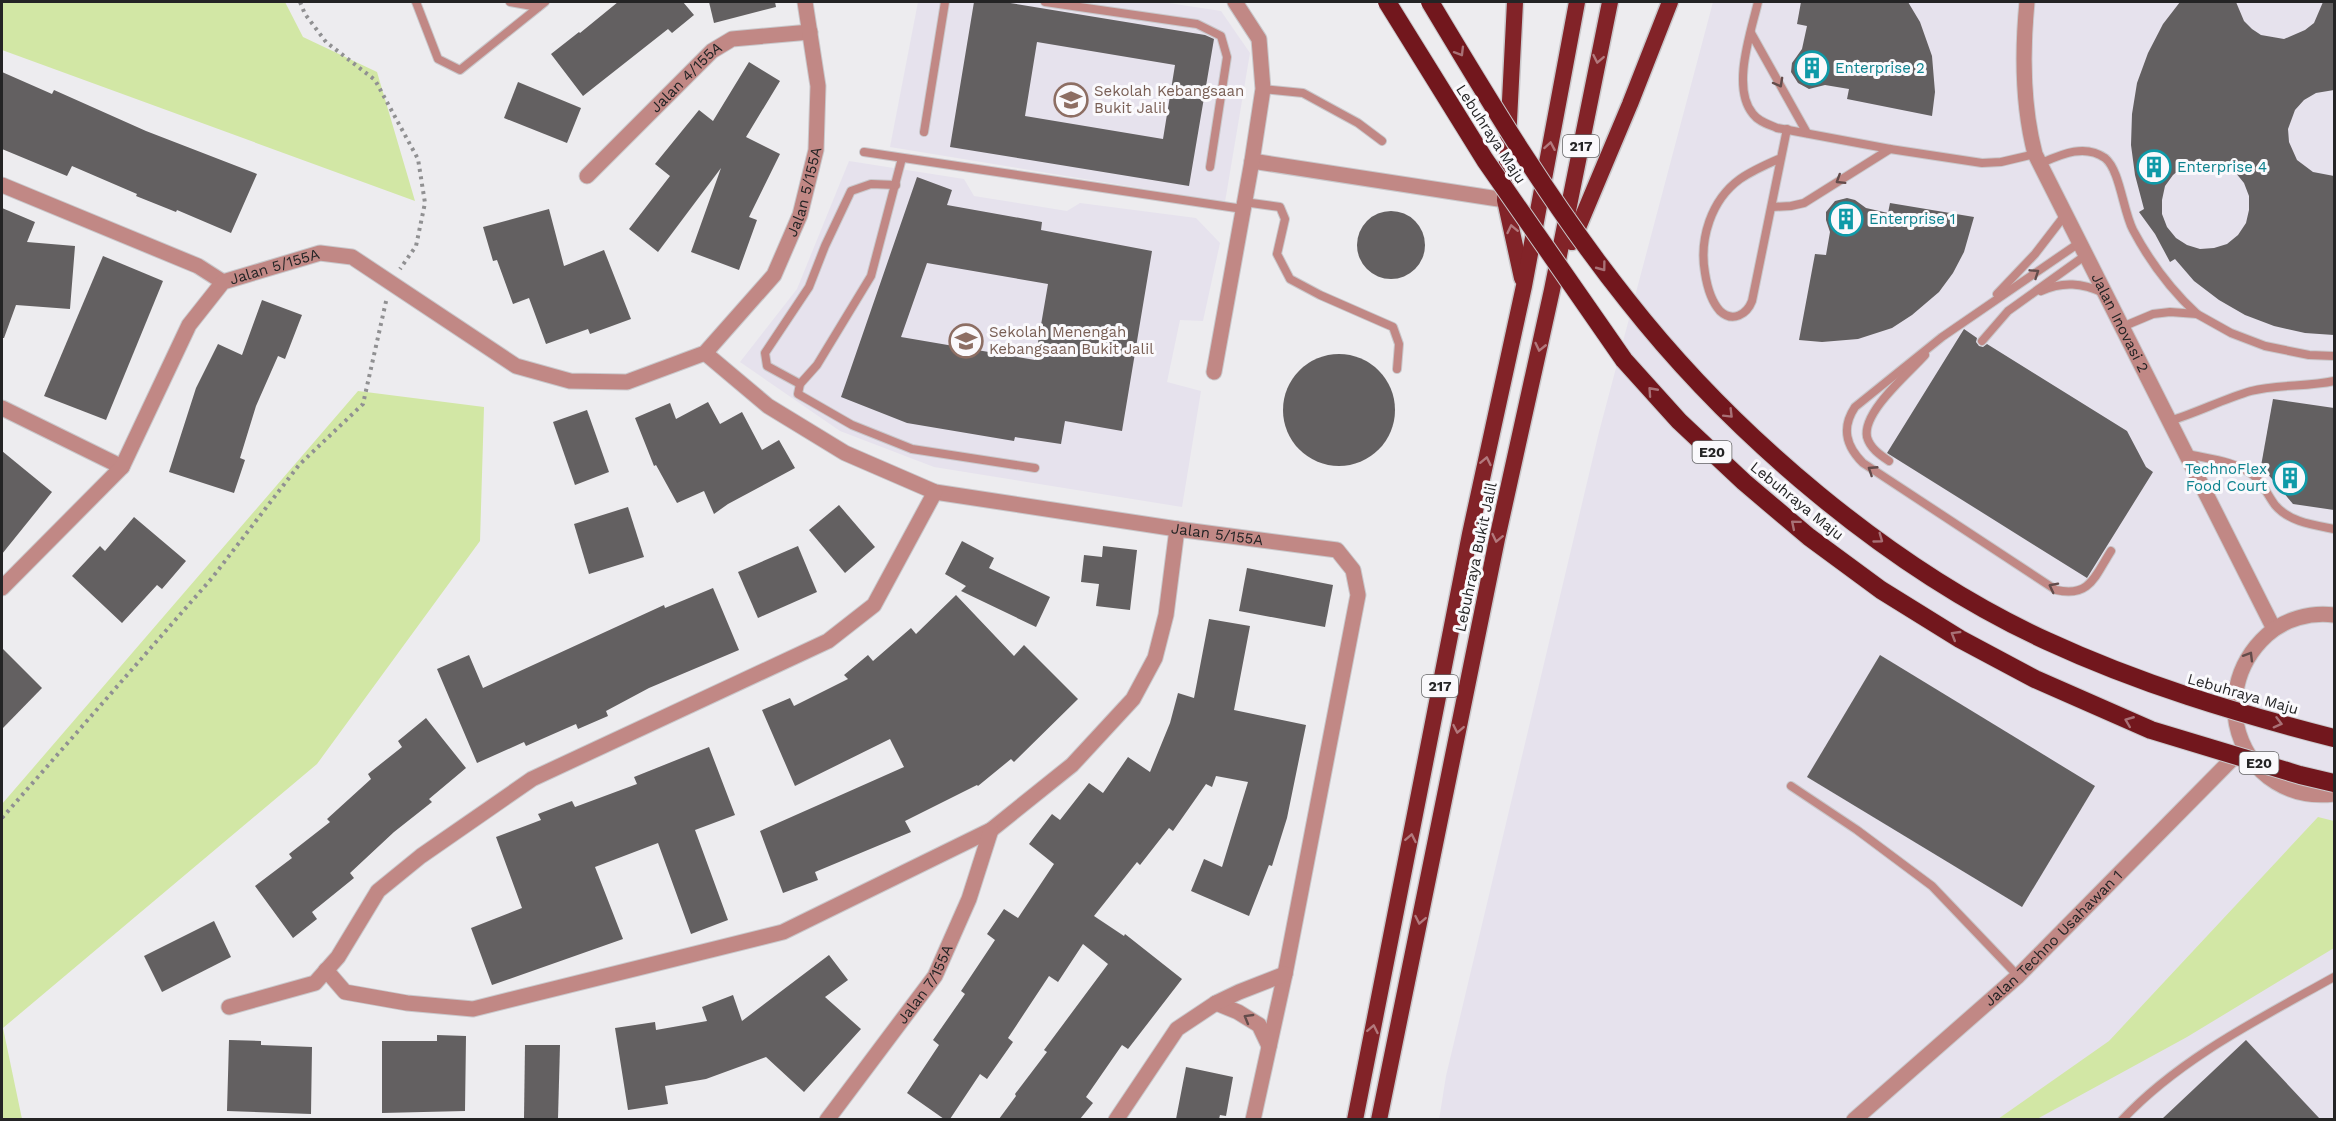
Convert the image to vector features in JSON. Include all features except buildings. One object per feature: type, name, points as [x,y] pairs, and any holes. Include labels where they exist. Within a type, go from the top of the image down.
[{"type":"highway","name":"Lebuhraya Maju","points":[[1387,2],[1485,160],[1624,360],[1679,421],[1743,482],[1809,537],[1881,590],[1960,639],[2035,679],[2151,730],[2334,783]]},
{"type":"highway","name":"Lebuhraya Maju","points":[[1430,2],[1544,187],[1626,299],[1666,348],[1707,392],[1752,436],[1806,483],[1849,518],[1918,567],[1971,601],[2046,641],[2140,681],[2202,702],[2334,738]]},
{"type":"highway","points":[[1515,2],[1505,200],[1524,286]]},
{"type":"highway","name":"Lebuhraya Bukit Jalil","points":[[1355,1119],[1467,546],[1524,286],[1577,2]]},
{"type":"highway","name":"Lebuhraya Bukit Jalil","points":[[1379,1119],[1497,539],[1552,290],[1610,2]]},
{"type":"highway","points":[[1552,290],[1670,2]]},
{"type":"highway","points":[[1349,1119],[1362,1087]]},
{"type":"street","name":"Jalan 5/155A","points":[[2,588],[122,467],[189,325],[223,282],[320,253],[352,257],[516,366],[570,381],[627,382],[705,353],[774,275],[800,215],[816,150],[818,86],[806,2]]},
{"type":"street","points":[[1214,372],[1263,89],[1259,39],[1235,2]]},
{"type":"street","name":"Jalan Inovasi 2","points":[[2027,2],[2024,86],[2027,121],[2037,159],[2274,629]]},
{"type":"street","name":"Jalan 4/155A","points":[[587,176],[711,51],[732,39],[810,32]]},
{"type":"street","points":[[1252,162],[1505,200]]},
{"type":"street","points":[[2,185],[198,266],[223,282]]},
{"type":"street","name":"Jalan 5/155A","points":[[705,353],[768,406],[845,453],[935,492],[1177,529],[1337,550],[1353,570],[1358,595],[1285,974],[1253,1119]]},
{"type":"street","points":[[2,408],[122,467]]},
{"type":"street","points":[[229,1007],[315,982],[338,957],[378,891],[421,856],[532,779],[828,641],[874,605],[935,492]]},
{"type":"street","points":[[326,970],[345,992],[407,1003],[474,1009],[783,932],[992,830],[1072,765],[1133,699],[1155,658],[1164,626],[1177,529]]},
{"type":"street","points":[[2334,615],[2309,615],[2290,620],[2274,629],[2254,647],[2240,670],[2234,696],[2235,723],[2244,748],[2258,767],[2276,783],[2298,792],[2322,796],[2334,794]]},
{"type":"street","name":"Jalan Techno Usahawan 1","points":[[1854,1119],[2018,976],[2244,748]]},
{"type":"street","name":"Jalan 7/155A","points":[[827,1119],[935,976],[969,899],[992,830]]},
{"type":"street","points":[[1116,1119],[1177,1029],[1239,992],[1285,974]]},
{"type":"street","points":[[1216,1004],[1238,1012],[1259,1025],[1269,1046]]},
{"type":"lane","points":[[416,2],[438,59],[460,70],[541,4]]},
{"type":"lane","points":[[510,2],[541,4]]},
{"type":"lane","points":[[924,132],[945,2]]},
{"type":"lane","points":[[1045,2],[1197,24],[1221,36],[1227,57],[1209,167]]},
{"type":"lane","points":[[1758,2],[1742,88],[1746,103],[1754,116],[1764,123],[1890,149],[1982,163],[2037,159],[2068,151],[2080,151],[2103,157],[2111,164],[2116,174],[2123,206],[2143,248],[2165,280],[2197,314],[2231,333],[2265,346],[2309,355],[2334,356]]},
{"type":"lane","points":[[1751,33],[1807,133]]},
{"type":"lane","points":[[1263,89],[1303,93],[1358,123],[1382,141]]},
{"type":"lane","points":[[1781,158],[1739,180],[1718,203],[1711,217],[1703,251],[1707,284],[1712,298],[1721,311],[1729,316],[1735,317],[1746,312],[1752,301],[1787,129]]},
{"type":"lane","points":[[1772,207],[1791,207],[1804,203],[1890,149]]},
{"type":"lane","points":[[864,152],[1243,206],[1280,207],[1285,219],[1277,254],[1290,279],[1320,295],[1393,327],[1399,344],[1396,369]]},
{"type":"lane","points":[[902,158],[871,276],[816,365],[800,384],[798,394],[852,425],[912,448],[1035,468]]},
{"type":"lane","points":[[800,384],[767,366],[765,353],[809,287],[851,191],[871,184],[896,185]]},
{"type":"lane","points":[[1978,312],[2017,275],[2065,215]]},
{"type":"lane","points":[[1982,341],[1996,323],[2082,249]]},
{"type":"lane","points":[[2082,249],[1978,312],[1942,337],[1855,407],[1848,417],[1846,430],[1848,443],[1863,463],[2056,590],[2069,593],[2080,592],[2090,583],[2111,551]]},
{"type":"lane","points":[[2023,299],[2052,286],[2066,284],[2086,285],[2105,294]]},
{"type":"lane","points":[[2122,327],[2153,314],[2170,312],[2197,314]]},
{"type":"lane","points":[[1888,461],[1870,445],[1867,430],[1871,416],[1942,337]]},
{"type":"lane","points":[[2169,421],[2194,414],[2223,400],[2254,390],[2334,381]]},
{"type":"lane","points":[[2185,453],[2217,460],[2245,470],[2255,477],[2283,513],[2301,521],[2334,529]]},
{"type":"lane","points":[[1791,786],[1857,830],[1932,886],[2018,976]]},
{"type":"lane","points":[[2122,1119],[2140,1101],[2228,1036],[2334,977]]},
{"type":"path","points":[[2,818],[212,578],[300,465],[363,404],[376,350],[380,321],[391,283],[416,246],[425,203],[418,159],[375,80],[326,42],[305,14],[300,2]]},
{"type":"shaded area","name":"Sekolah Kebangsaan Bukit Jalil","points":[[918,2],[1162,2],[1221,11],[1250,53],[1225,202],[890,147]]},
{"type":"shaded area","points":[[1713,2],[2334,2],[2334,1119],[1439,1120],[1446,1076],[1599,432]]},
{"type":"shaded area","name":"Sekolah Menengah Kebangsaan Bukit Jalil","points":[[849,161],[964,179],[974,196],[1067,211],[1080,203],[1196,218],[1220,243],[1203,321],[1180,320],[1167,382],[1201,391],[1182,507],[934,467],[840,431],[740,362],[797,289]]},
{"type":"green space","points":[[2,2],[285,2],[303,37],[377,72],[415,201],[2,50]]},
{"type":"green space","points":[[358,391],[484,407],[480,541],[317,764],[3,1028],[22,1119],[2,1119],[2,804]]},
{"type":"green space","points":[[2318,817],[2334,821],[2334,948],[2187,1037],[2037,1119],[1998,1119],[2109,1041]]},
{"type":"place","name":"Enterprise 2","points":[[1812,68]]},
{"type":"place","name":"Sekolah Kebangsaan Bukit Jalil","points":[[1071,100]]},
{"type":"place","name":"Enterprise 4","points":[[2154,167]]},
{"type":"place","name":"Enterprise 1","points":[[1846,219]]},
{"type":"place","name":"Sekolah Menengah Kebangsaan Bukit Jalil","points":[[966,341]]},
{"type":"place","name":"TechnoFlex Food Court","points":[[2290,478]]}]
